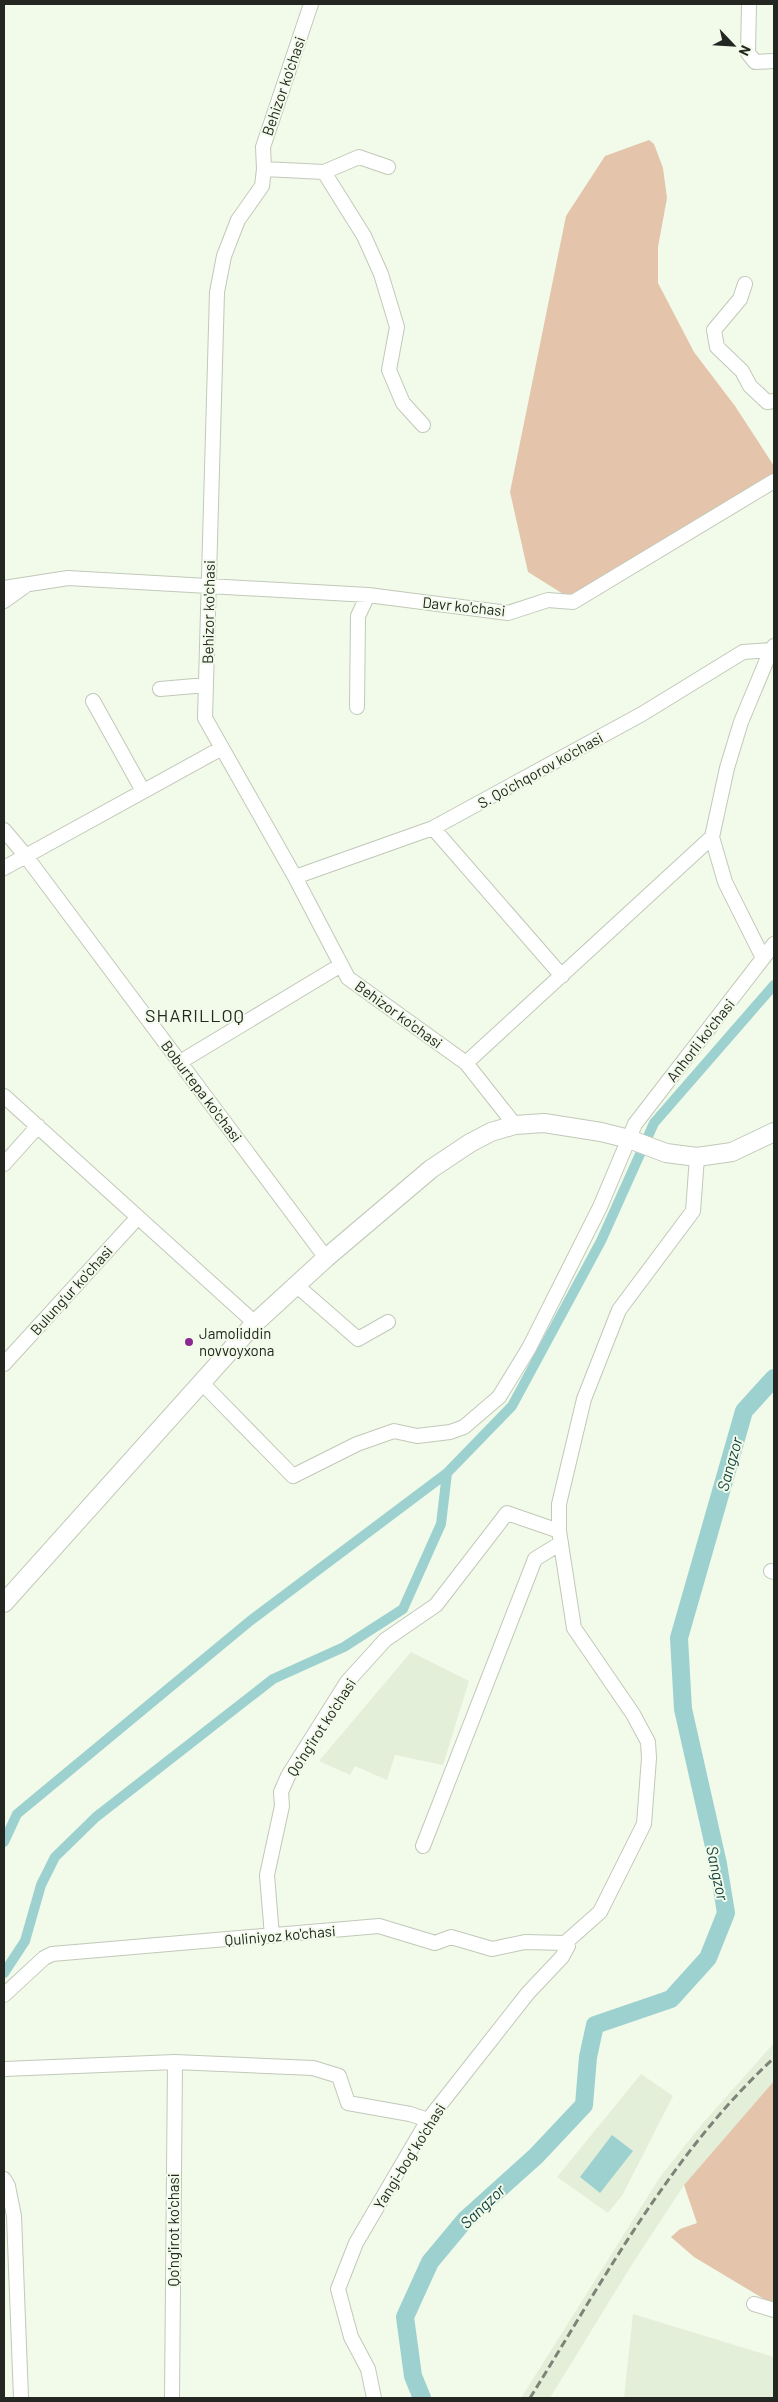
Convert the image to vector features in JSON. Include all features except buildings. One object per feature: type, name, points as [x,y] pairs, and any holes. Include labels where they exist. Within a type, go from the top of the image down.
[{"type":"main road","points":[[4,1603],[255,1323],[326,1258],[451,1154],[491,1132],[514,1125],[559,1124],[629,1139],[666,1153],[697,1156],[732,1152],[774,1132]]},
{"type":"street","name":"Behizor ko'chasi","points":[[311,4],[262,147],[264,169],[262,186],[238,220],[224,256],[217,292],[205,718],[295,877],[348,978],[466,1063],[514,1125]]},
{"type":"street","points":[[749,4],[748,53],[755,62],[774,61]]},
{"type":"street","points":[[264,169],[324,172],[359,157],[388,167]]},
{"type":"street","points":[[324,172],[364,236],[381,274],[397,328],[389,370],[403,403],[423,425]]},
{"type":"street","points":[[745,284],[740,299],[714,330],[717,347],[742,371],[750,386],[767,402],[774,401]]},
{"type":"street","name":"Davr ko'chasi","points":[[6,585],[68,578],[368,595],[508,613],[548,600],[573,602],[774,480]]},
{"type":"street","points":[[4,601],[28,584]]},
{"type":"street","points":[[357,708],[358,616],[368,595]]},
{"type":"street","points":[[763,958],[725,882],[712,837],[727,768],[741,722],[773,648]]},
{"type":"street","name":"S. Qo'chqorov ko'chasi","points":[[295,877],[432,828],[642,714],[743,652],[773,648]]},
{"type":"street","points":[[160,688],[206,684]]},
{"type":"street","points":[[93,701],[143,791]]},
{"type":"street","points":[[4,868],[222,748]]},
{"type":"street","points":[[432,828],[562,976]]},
{"type":"street","name":"Boburtepa ko'chasi","points":[[4,830],[25,855],[326,1258]]},
{"type":"street","points":[[466,1063],[712,837]]},
{"type":"street","name":"Anhorli ko'chasi","points":[[202,1382],[293,1476],[356,1444],[394,1431],[417,1436],[450,1432],[464,1427],[499,1397],[529,1348],[600,1206],[635,1124],[774,944]]},
{"type":"street","points":[[180,1062],[341,964]]},
{"type":"street","points":[[4,1096],[255,1323]]},
{"type":"street","points":[[4,1164],[38,1126]]},
{"type":"street","points":[[565,1943],[600,1912],[644,1824],[649,1758],[648,1742],[633,1714],[574,1628],[560,1537],[559,1504],[584,1399],[620,1310],[693,1211],[697,1156]]},
{"type":"street","name":"Bulung'ur ko'chasi","points":[[4,1364],[138,1217]]},
{"type":"street","points":[[296,1285],[358,1339],[388,1322]]},
{"type":"street","name":"Qo'ng'irot ko'chasi","points":[[272,1936],[267,1875],[282,1806],[281,1792],[288,1776],[347,1682],[385,1640],[436,1605],[507,1513],[560,1537]]},
{"type":"street","points":[[422,1846],[535,1559],[560,1537]]},
{"type":"street","name":"Quliniyoz ko'chasi","points":[[4,1995],[44,1958],[52,1954],[380,1926],[436,1943],[451,1937],[492,1949],[525,1942],[565,1943]]},
{"type":"street","name":"Yangi-bog' ko'chasi","points":[[374,2398],[368,2369],[351,2337],[338,2288],[356,2243],[428,2120],[512,2013],[562,1957],[568,1946],[565,1943]]},
{"type":"street","points":[[4,2069],[175,2062],[313,2068],[326,2071],[342,2079],[348,2103],[410,2114],[428,2120]]},
{"type":"street","name":"Qo'ng'irot ko'chasi","points":[[172,2398],[175,2062]]},
{"type":"street","points":[[4,2179],[8,2186],[14,2216],[21,2398]]},
{"type":"street","points":[[754,2304],[774,2310]]},
{"type":"shaded area","points":[[649,140],[654,144],[663,168],[667,198],[658,247],[658,283],[694,352],[735,406],[774,466],[774,474],[568,597],[528,572],[510,492],[566,216],[605,156]]},
{"type":"shaded area","points":[[411,1652],[469,1681],[443,1765],[395,1755],[387,1780],[355,1766],[350,1775],[319,1761]]},
{"type":"shaded area","points":[[774,2043],[774,2081],[684,2185],[631,2266],[550,2398],[521,2398],[660,2177],[703,2123]]},
{"type":"shaded area","points":[[641,2074],[673,2096],[623,2194],[608,2213],[557,2177]]},
{"type":"shaded area","points":[[774,2081],[774,2305],[694,2257],[671,2237],[680,2229],[697,2223],[684,2185]]},
{"type":"shaded area","points":[[633,2314],[774,2357],[774,2398],[624,2398]]},
{"type":"water","points":[[612,2135],[633,2151],[600,2193],[580,2177]]},
{"type":"waterway","points":[[4,1842],[17,1814],[250,1621],[447,1473],[512,1406],[601,1241],[654,1123],[774,985]]},
{"type":"waterway","name":"Sangzor","points":[[422,2398],[413,2376],[405,2317],[430,2262],[465,2220],[536,2156],[584,2105],[588,2057],[595,2025],[671,1999],[708,1958],[726,1913],[718,1864],[683,1709],[679,1638],[744,1411],[774,1378]]},
{"type":"waterway","points":[[4,1973],[25,1941],[41,1885],[55,1857],[96,1817],[273,1679],[344,1647],[403,1609],[441,1524],[447,1473]]},
{"type":"railway","points":[[530,2398],[612,2264],[671,2176],[737,2095],[774,2058]]},
{"type":"place","name":"Jamoliddin novvoyxona","points":[[189,1342]]},
{"type":"district","name":"SHARILLOQ","points":[[195,1015]]}]
